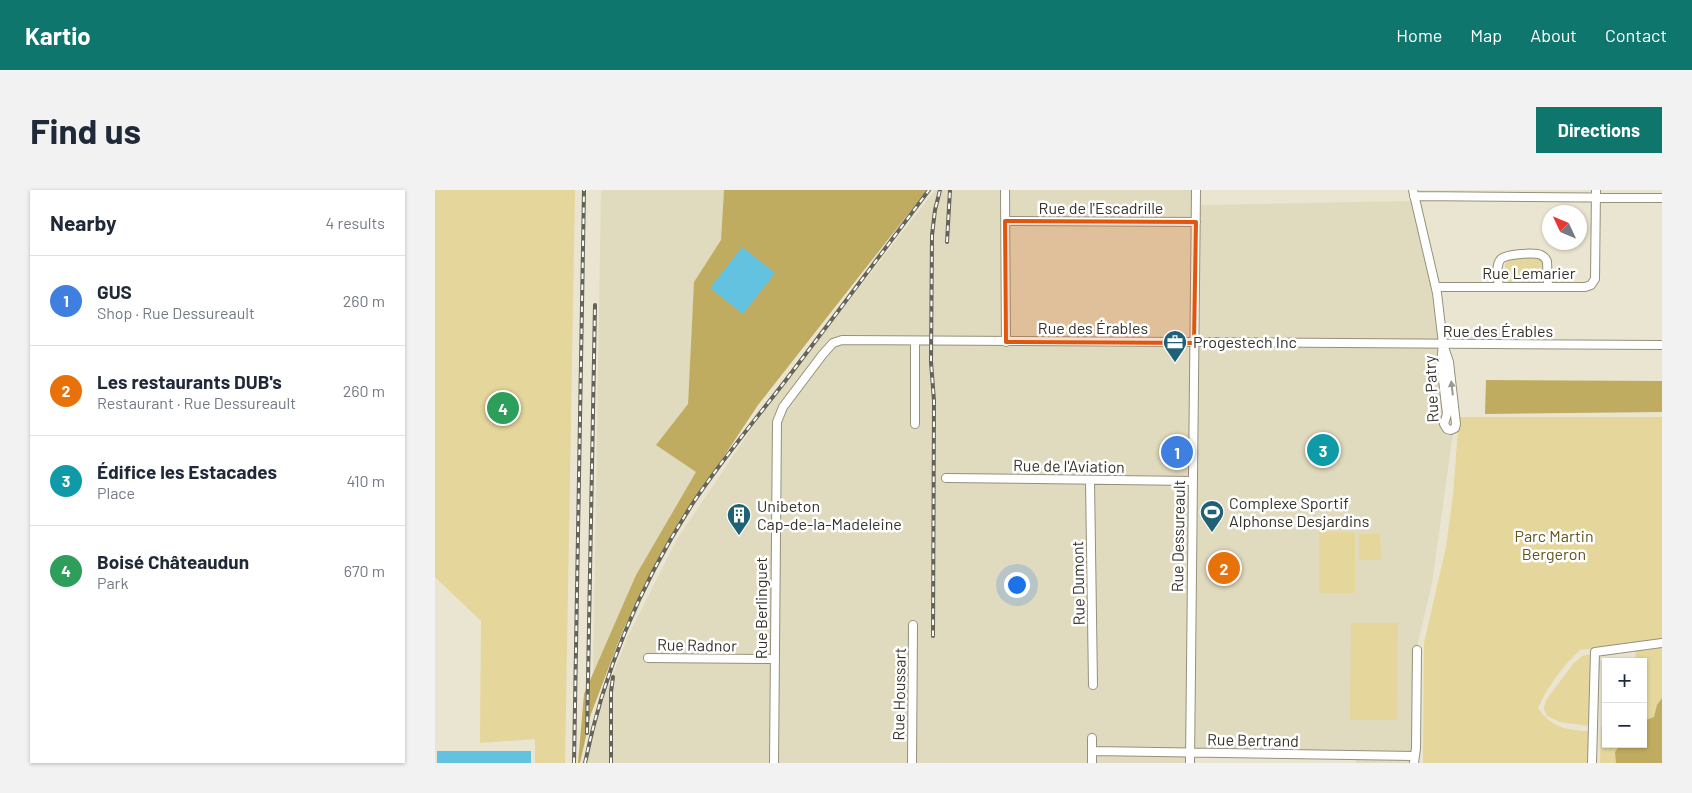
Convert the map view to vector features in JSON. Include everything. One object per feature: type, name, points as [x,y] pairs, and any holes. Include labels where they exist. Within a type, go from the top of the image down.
[{"type":"street","points":[[1005,190],[1006,342]]},
{"type":"street","name":"Rue Dessureault","points":[[1190,763],[1196,190]]},
{"type":"street","points":[[1413,193],[1596,194],[1662,198]]},
{"type":"street","name":"Rue Patry","points":[[1413,193],[1436,287],[1443,344],[1449,362],[1457,424],[1451,430],[1447,429],[1443,424],[1447,414],[1441,363],[1443,344]]},
{"type":"street","name":"Rue Lemarier","points":[[1436,287],[1587,287],[1595,282],[1596,194]]},
{"type":"street","name":"Rue de l'Escadrille","points":[[1005,221],[1196,222]]},
{"type":"street","points":[[1499,287],[1498,264],[1502,258],[1508,255],[1536,254],[1543,256],[1547,261],[1548,287]]},
{"type":"street","name":"Rue des Érables","points":[[777,422],[783,407],[823,354],[836,342],[842,340],[915,342],[1662,345]]},
{"type":"street","points":[[915,342],[915,424]]},
{"type":"street","name":"Rue Berlinguet","points":[[774,763],[777,422]]},
{"type":"street","name":"Rue de l'Aviation","points":[[945,478],[1193,481]]},
{"type":"street","name":"Rue Dumont","points":[[1090,480],[1093,685]]},
{"type":"street","name":"Rue Houssart","points":[[912,763],[913,626]]},
{"type":"street","points":[[1593,763],[1595,652],[1662,643]]},
{"type":"street","points":[[1414,760],[1417,650]]},
{"type":"street","name":"Rue Radnor","points":[[648,658],[775,659]]},
{"type":"street","points":[[1092,738],[1092,763]]},
{"type":"street","name":"Rue Bertrand","points":[[1092,751],[1414,760]]},
{"type":"highlighted area","points":[[1005,221],[1196,222],[1194,343],[1006,342]]},
{"type":"shaded area","points":[[601,190],[724,190],[721,240],[694,282],[688,404],[657,444],[697,472],[636,575],[593,675]]},
{"type":"shaded area","points":[[724,190],[927,190],[758,405],[668,541],[623,630],[591,714],[580,763],[578,763],[584,694],[636,575],[696,472],[656,445],[688,404],[694,282],[721,240]]},
{"type":"shaded area","points":[[935,190],[1197,190],[1192,763],[586,763],[604,697],[628,636],[677,539],[760,416]]},
{"type":"shaded area","points":[[1411,201],[1437,284],[1444,345],[1200,345],[1200,205]]},
{"type":"shaded area","points":[[1445,347],[1454,426],[1432,583],[1418,643],[1417,758],[1415,763],[1356,763],[1357,754],[1195,752],[1199,348]]},
{"type":"shaded area","points":[[1486,380],[1662,381],[1662,412],[1485,414]]},
{"type":"shaded area","points":[[1662,698],[1662,763],[1616,763],[1615,752],[1618,748],[1647,748],[1647,720],[1654,717],[1657,705]]},
{"type":"green space","points":[[435,190],[575,190],[565,763],[535,763],[535,739],[480,743],[481,621],[435,577]]},
{"type":"green space","points":[[1542,257],[1549,287],[1505,286],[1505,265],[1510,258]]},
{"type":"green space","name":"Parc Martin Bergeron","points":[[1459,417],[1662,417],[1662,640],[1580,650],[1556,677],[1538,708],[1550,721],[1563,728],[1595,732],[1594,763],[1423,763],[1424,643],[1446,547],[1453,495]]},
{"type":"green space","points":[[1319,532],[1355,532],[1355,593],[1319,593]]},
{"type":"green space","points":[[1359,534],[1380,534],[1381,560],[1359,560]]},
{"type":"green space","points":[[1351,623],[1398,623],[1397,720],[1350,720]]},
{"type":"green space","points":[[1662,647],[1662,763],[1600,763],[1601,726],[1602,748],[1647,748],[1647,658],[1635,658],[1636,650]]},
{"type":"green space","points":[[1596,653],[1597,727],[1560,722],[1547,716],[1544,709],[1546,700],[1573,664],[1582,656]]},
{"type":"water","points":[[742,247],[775,273],[743,314],[710,288]]},
{"type":"water","points":[[437,751],[531,751],[531,763],[437,763]]},
{"type":"railway","points":[[574,763],[584,190]]},
{"type":"railway","points":[[585,763],[593,728],[614,661],[641,596],[674,533],[693,503],[738,441],[929,190]]},
{"type":"railway","points":[[933,636],[934,401],[931,362],[932,235],[940,190]]},
{"type":"railway","points":[[947,242],[950,190]]},
{"type":"railway","points":[[587,733],[595,305]]},
{"type":"railway","points":[[611,763],[611,692],[613,677]]},
{"type":"place","name":"Progestech Inc","points":[[1175,363]]},
{"type":"place","name":"Boisé Châteaudun","points":[[503,408]]},
{"type":"place","name":"Édifice les Estacades","points":[[1323,450]]},
{"type":"place","name":"GUS","points":[[1177,452]]},
{"type":"place","name":"Complexe Sportif Alphonse Desjardins","points":[[1212,533]]},
{"type":"place","name":"Unibeton Cap-de-la-Madeleine","points":[[739,536]]},
{"type":"place","name":"Les restaurants DUB's","points":[[1224,568]]}]
